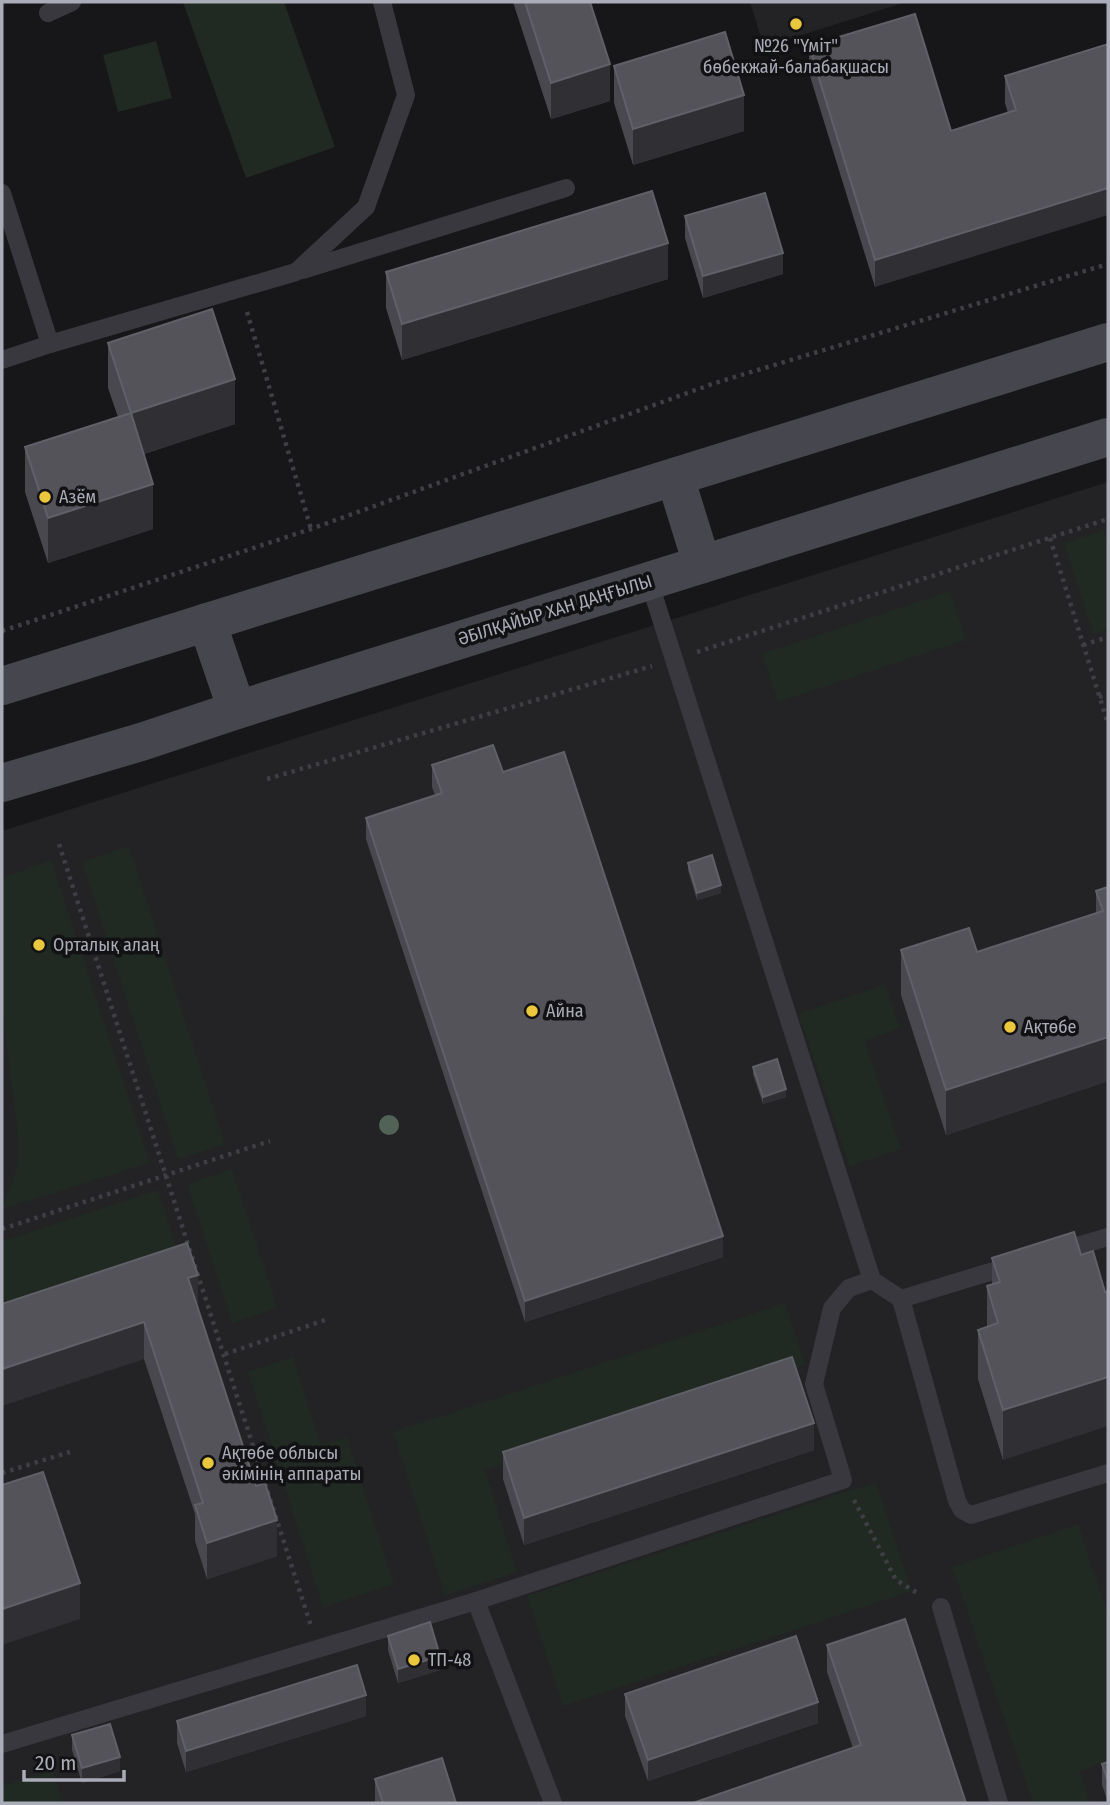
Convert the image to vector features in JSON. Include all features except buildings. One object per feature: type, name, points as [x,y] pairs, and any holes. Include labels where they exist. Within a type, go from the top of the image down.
[{"type":"main road","points":[[2,686],[1108,342]]},
{"type":"main road","name":"ӘБІЛҚАЙЫР ХАН ДАҢҒЫЛЫ","points":[[2,783],[141,742],[1108,437]]},
{"type":"main road","points":[[675,477],[702,564]]},
{"type":"main road","points":[[207,622],[237,710]]},
{"type":"lane","points":[[48,13],[72,2]]},
{"type":"lane","points":[[296,272],[366,206],[406,95],[382,2]]},
{"type":"lane","points":[[2,360],[566,188]]},
{"type":"lane","points":[[2,193],[50,344]]},
{"type":"lane","points":[[649,581],[872,1280],[901,1299],[961,1510],[971,1515],[1108,1473]]},
{"type":"lane","points":[[901,1299],[1108,1237]]},
{"type":"lane","points":[[2,1744],[477,1601],[844,1480],[814,1384],[832,1308],[849,1288],[872,1280]]},
{"type":"lane","points":[[477,1601],[553,1803]]},
{"type":"lane","points":[[941,1607],[999,1803]]},
{"type":"path","points":[[2,631],[311,530],[715,383],[1108,264]]},
{"type":"path","points":[[240,289],[311,530]]},
{"type":"path","points":[[1050,538],[1108,724]]},
{"type":"path","points":[[1083,645],[1108,637]]},
{"type":"path","points":[[1099,697],[1108,694]]},
{"type":"path","points":[[59,844],[318,1650]]},
{"type":"path","points":[[2,1229],[270,1141]]},
{"type":"path","points":[[225,1354],[328,1319]]},
{"type":"path","points":[[2,1473],[70,1452]]},
{"type":"path","points":[[844,1480],[896,1580],[941,1607]]},
{"type":"shaded area","points":[[183,2],[284,2],[335,147],[246,178]]},
{"type":"shaded area","name":"№26 \"Үміт\" бөбекжай-балабақшасы","points":[[750,2],[906,2],[764,47]]},
{"type":"shaded area","points":[[156,41],[172,98],[118,112],[103,55]]},
{"type":"shaded area","points":[[1108,482],[1108,1803],[2,1803],[2,831]]},
{"type":"shaded area","points":[[1104,530],[1108,544],[1108,629],[1093,634],[1064,543]]},
{"type":"shaded area","points":[[950,591],[966,640],[778,702],[762,654]]},
{"type":"shaded area","points":[[129,846],[225,1144],[178,1159],[82,862]]},
{"type":"shaded area","name":"Орталық алаң","points":[[51,860],[150,1163],[2,1209],[18,1165],[18,1137],[2,1007],[2,878]]},
{"type":"shaded area","points":[[885,985],[900,1028],[865,1041],[901,1149],[850,1167],[798,1014]]},
{"type":"shaded area","points":[[232,1169],[278,1308],[232,1323],[187,1184]]},
{"type":"shaded area","points":[[158,1190],[182,1264],[2,1323],[2,1241]]},
{"type":"shaded area","points":[[785,1303],[805,1365],[485,1470],[517,1572],[445,1595],[393,1432]]},
{"type":"shaded area","points":[[293,1357],[321,1445],[347,1437],[394,1584],[323,1607],[248,1372]]},
{"type":"shaded area","points":[[876,1482],[912,1591],[563,1706],[527,1596]]},
{"type":"shaded area","points":[[1078,1524],[1108,1613],[1108,1761],[1080,1771],[1090,1803],[1033,1803],[952,1567]]},
{"type":"shaded area","points":[[53,1770],[63,1803],[2,1803],[2,1786]]},
{"type":"place","name":"№26 \"Үміт\" бөбекжай-балабақшасы","points":[[796,24]]},
{"type":"place","name":"Азём","points":[[45,497]]},
{"type":"place","name":"Орталық алаң","points":[[39,945]]},
{"type":"place","name":"Айна","points":[[532,1011]]},
{"type":"place","name":"Ақтөбе","points":[[1010,1027]]},
{"type":"place","name":"Ақтөбе облысы әкімінің аппараты","points":[[208,1463]]},
{"type":"place","name":"ТП-48","points":[[414,1660]]}]
